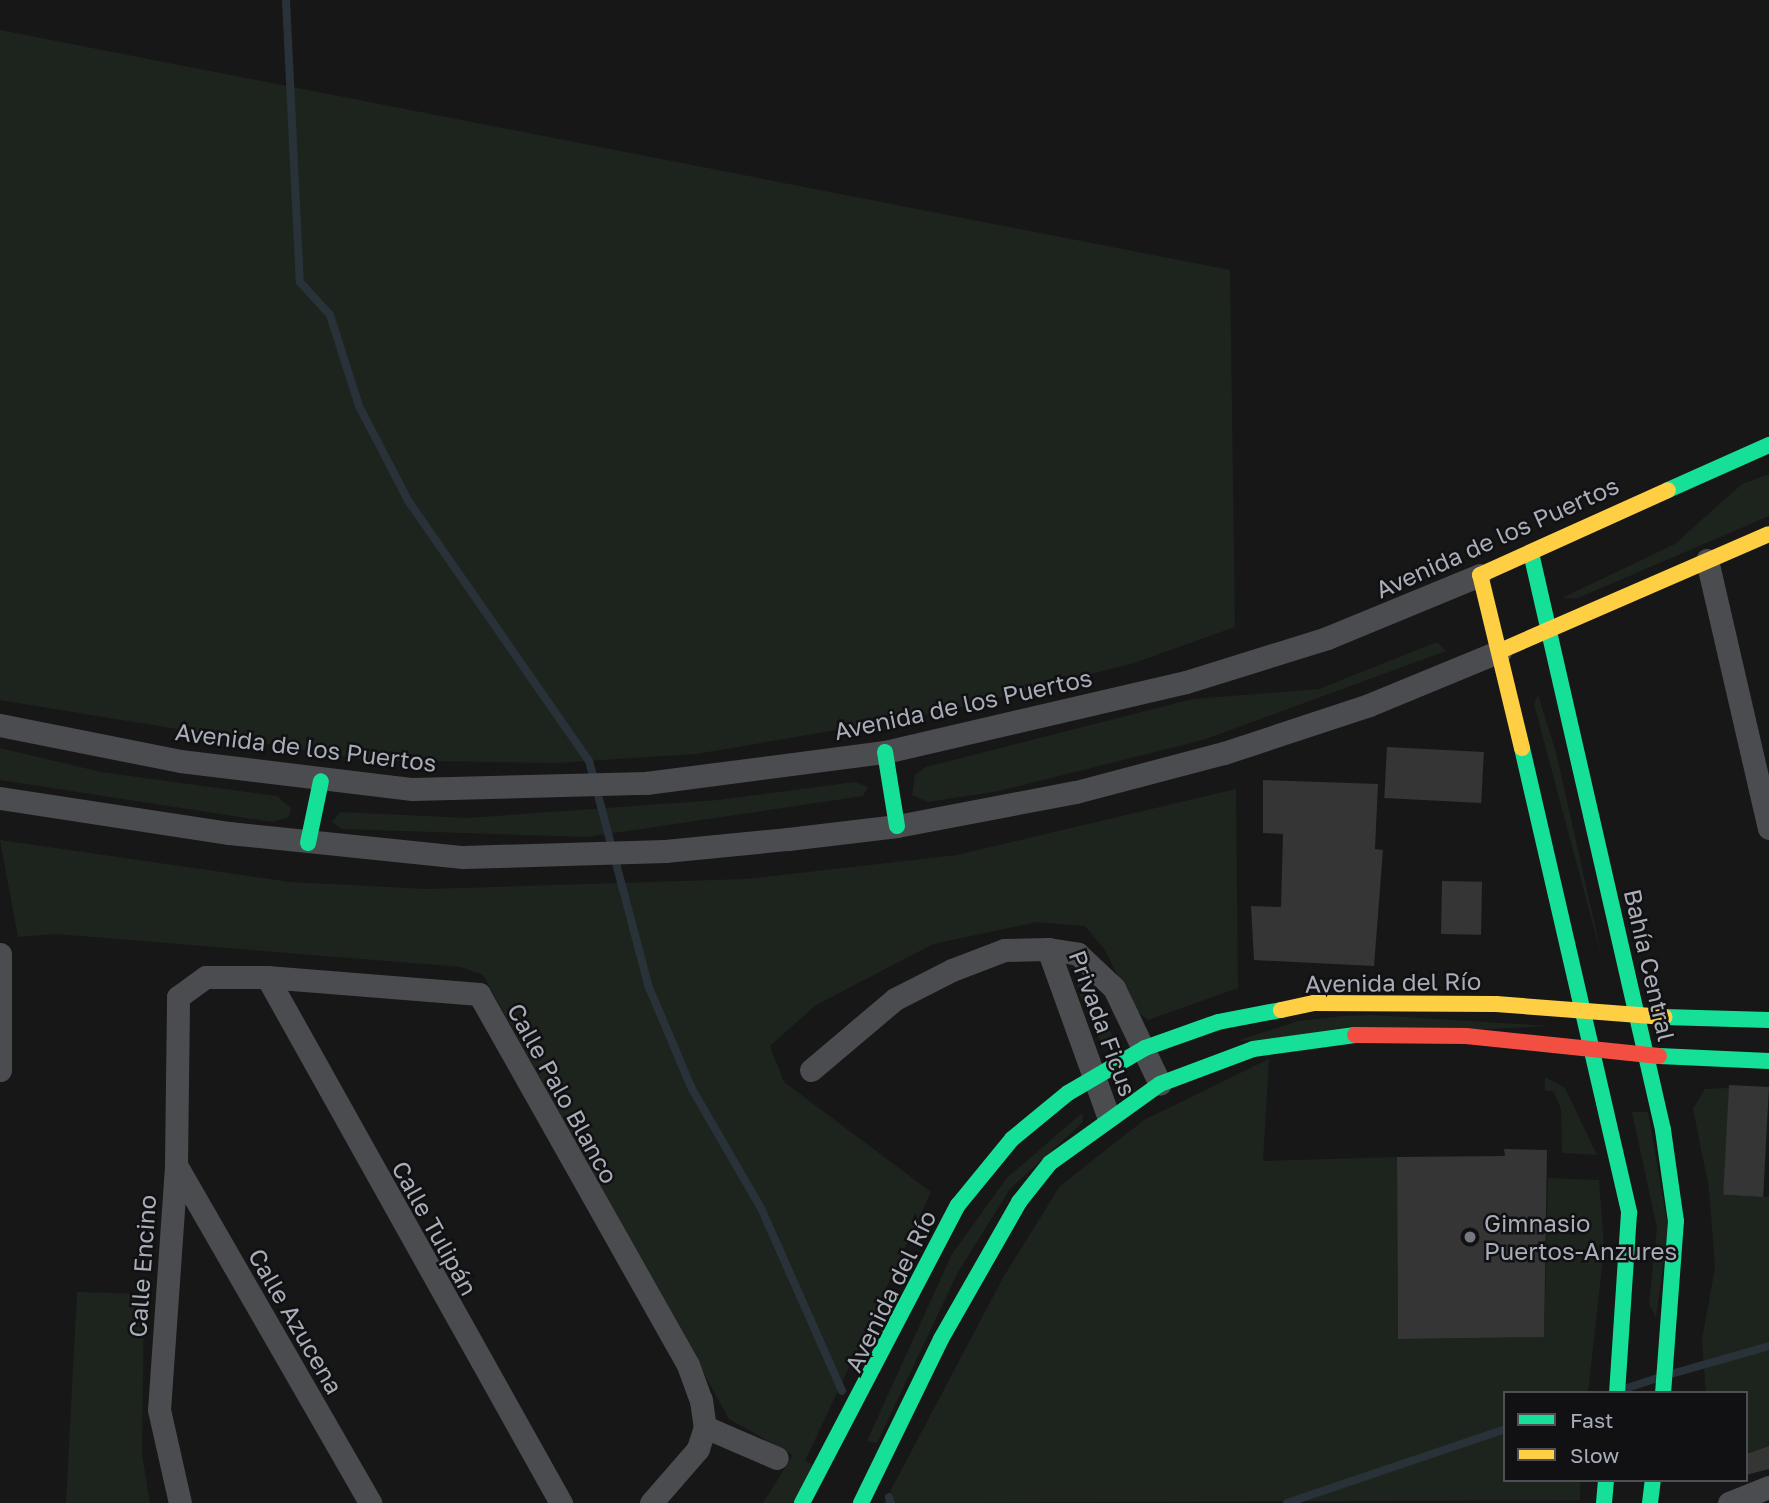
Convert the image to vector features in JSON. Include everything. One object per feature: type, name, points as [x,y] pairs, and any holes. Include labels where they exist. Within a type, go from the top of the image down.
[{"type":"street","name":"Avenida de los Puertos","points":[[0,725],[321,780],[425,789],[621,784],[885,752],[1268,659],[1480,575],[1769,445]]},
{"type":"street","points":[[0,798],[308,843],[463,857],[665,851],[897,826],[1076,792],[1224,753],[1369,705],[1769,534]]},
{"type":"street","name":"Bahía Central","points":[[1531,553],[1648,1057],[1676,1221],[1663,1391]]},
{"type":"street","points":[[1707,560],[1769,828]]},
{"type":"street","points":[[1480,575],[1586,1014],[1629,1213],[1635,1328],[1623,1348],[1618,1391]]},
{"type":"street","points":[[885,752],[897,826]]},
{"type":"street","points":[[308,843],[321,780]]},
{"type":"street","name":"Privada Ficus","points":[[1048,949],[1108,1116]]},
{"type":"street","name":"Privada Ficus","points":[[811,1070],[895,999],[951,970],[1004,950],[1048,949],[1077,954],[1098,970],[1145,1048],[1160,1084]]},
{"type":"street","points":[[0,954],[3,999],[0,1070]]},
{"type":"street","name":"Calle Palo Blanco","points":[[173,1031],[178,998],[188,985],[206,977],[267,977],[479,994],[688,1365],[705,1427]]},
{"type":"street","name":"Calle Tulipán","points":[[267,977],[561,1503]]},
{"type":"street","name":"Avenida del Río","points":[[802,1503],[842,1465],[958,1205],[1012,1139],[1094,1075],[1145,1048],[1217,1022],[1314,1003],[1382,1000],[1639,1017],[1769,1020]]},
{"type":"street","points":[[1217,1022],[1226,1058]]},
{"type":"street","name":"Calle Encino","points":[[173,1031],[176,1165],[159,1410],[180,1503]]},
{"type":"street","points":[[861,1503],[875,1480],[941,1339],[1012,1212],[1050,1163],[1108,1116],[1160,1084],[1226,1058],[1302,1040],[1402,1034],[1648,1057],[1769,1061]]},
{"type":"street","name":"Calle Azucena","points":[[176,1165],[370,1503]]},
{"type":"street","points":[[1635,1328],[1668,1330]]},
{"type":"street","points":[[651,1503],[698,1449],[705,1427],[777,1458]]},
{"type":"street","points":[[842,1465],[875,1480]]},
{"type":"street","points":[[1604,1503],[1606,1482]]},
{"type":"street","points":[[1650,1503],[1653,1482]]},
{"type":"street","points":[[1734,1502],[1769,1487]]},
{"type":"shaded area","points":[[0,30],[1230,270],[1235,627],[1134,663],[942,712],[696,754],[556,763],[365,760],[0,700]]},
{"type":"shaded area","points":[[1769,474],[1769,516],[1578,598],[1562,598],[1675,544],[1742,484]]},
{"type":"shaded area","points":[[1437,642],[1446,651],[1203,740],[999,791],[928,802],[912,795],[915,775],[926,767],[1193,699],[1319,689]]},
{"type":"shaded area","points":[[1538,695],[1556,752],[1603,962],[1534,704]]},
{"type":"shaded area","points":[[0,748],[101,772],[277,796],[291,808],[289,817],[273,822],[0,780]]},
{"type":"shaded area","points":[[855,782],[868,787],[863,796],[587,837],[342,829],[332,822],[340,812],[467,818],[718,800]]},
{"type":"shaded area","points":[[1236,789],[1238,988],[1148,1020],[1134,1009],[1105,950],[1085,926],[1037,922],[933,944],[816,1005],[770,1046],[784,1082],[931,1192],[805,1461],[817,1467],[796,1503],[763,1503],[793,1455],[729,1419],[483,975],[461,967],[56,934],[18,937],[0,840],[290,882],[426,889],[746,879],[957,855]]},
{"type":"shaded area","points":[[1075,982],[1088,985],[1114,1040],[1102,1043],[1094,1032]]},
{"type":"shaded area","points":[[1372,1015],[1551,1026],[1237,1041],[1298,1021]]},
{"type":"shaded area","points":[[1269,1059],[1263,1161],[1397,1157],[1398,1339],[1544,1337],[1548,1178],[1599,1180],[1604,1247],[1588,1391],[1503,1391],[1503,1482],[1580,1482],[1580,1500],[884,1503],[1004,1276],[1060,1186],[1144,1120]]},
{"type":"shaded area","points":[[1545,1077],[1565,1088],[1597,1155],[1562,1153],[1561,1109],[1554,1092],[1545,1090]]},
{"type":"shaded area","points":[[1729,1088],[1725,1195],[1769,1197],[1769,1446],[1748,1453],[1748,1391],[1706,1391],[1702,1339],[1715,1268],[1709,1188],[1693,1109],[1705,1089]]},
{"type":"shaded area","points":[[1632,1112],[1648,1112],[1668,1227],[1656,1318],[1649,1303],[1657,1228]]},
{"type":"shaded area","points":[[1082,1113],[1083,1122],[1010,1189],[958,1272],[877,1443],[867,1441],[952,1254],[1007,1178]]},
{"type":"shaded area","points":[[77,1292],[144,1294],[142,1454],[150,1503],[66,1503]]},
{"type":"building","points":[[1387,747],[1484,752],[1481,803],[1384,798]]},
{"type":"building","points":[[1263,780],[1378,784],[1375,849],[1383,850],[1374,966],[1254,960],[1251,906],[1281,907],[1283,834],[1263,833]]},
{"type":"building","points":[[1442,881],[1482,882],[1481,935],[1441,934]]},
{"type":"building","points":[[1729,1085],[1769,1087],[1763,1197],[1723,1195]]},
{"type":"building","name":"Gimnasio Puertos-Anzures","points":[[1504,1149],[1547,1150],[1544,1337],[1398,1339],[1397,1157],[1505,1156]]},
{"type":"building","points":[[1769,1446],[1769,1469],[1748,1474],[1748,1453]]},
{"type":"waterway","points":[[286,0],[300,282],[330,315],[359,406],[409,502],[589,761],[648,985],[692,1089],[761,1208],[842,1391]]},
{"type":"waterway","points":[[1671,1374],[1769,1346]]},
{"type":"waterway","points":[[1624,1389],[1655,1379]]},
{"type":"waterway","points":[[1287,1503],[1503,1430]]},
{"type":"waterway","points":[[889,1497],[891,1503]]},
{"type":"traffic: fast","points":[[1668,490],[1769,445]]},
{"type":"traffic: fast","points":[[1531,553],[1663,1130],[1676,1221],[1663,1391]]},
{"type":"traffic: fast","points":[[1522,748],[1629,1213],[1617,1391]]},
{"type":"traffic: fast","points":[[885,752],[897,826]]},
{"type":"traffic: fast","points":[[308,843],[321,781]]},
{"type":"traffic: fast","points":[[802,1503],[958,1205],[1012,1139],[1068,1093],[1145,1048],[1218,1022],[1281,1010]]},
{"type":"traffic: fast","points":[[1664,1017],[1769,1020]]},
{"type":"traffic: fast","points":[[861,1503],[941,1339],[1019,1202],[1050,1163],[1160,1084],[1253,1049],[1355,1035]]},
{"type":"traffic: fast","points":[[1659,1056],[1769,1061]]},
{"type":"traffic: fast","points":[[1604,1503],[1606,1482]]},
{"type":"traffic: fast","points":[[1650,1503],[1653,1482]]},
{"type":"traffic: slow","points":[[1522,748],[1480,575],[1668,490]]},
{"type":"traffic: slow","points":[[1500,651],[1769,534]]},
{"type":"traffic: slow","points":[[1281,1010],[1314,1003],[1496,1004],[1664,1017]]},
{"type":"traffic: jam","points":[[1355,1035],[1466,1036],[1659,1056]]},
{"type":"place","name":"Gimnasio Puertos-Anzures","points":[[1470,1237]]}]
